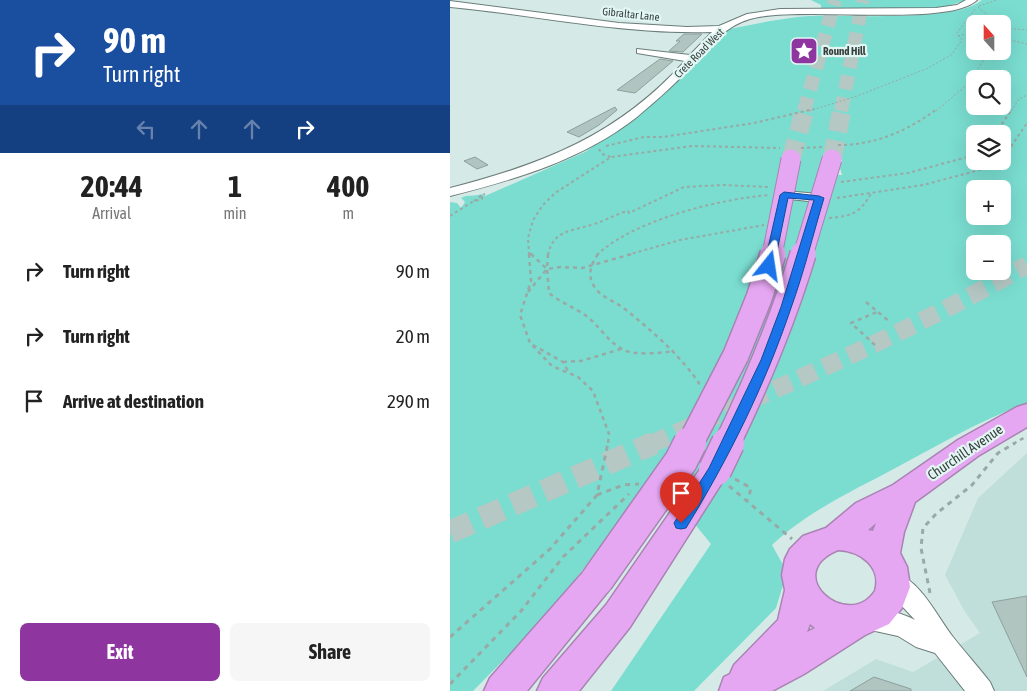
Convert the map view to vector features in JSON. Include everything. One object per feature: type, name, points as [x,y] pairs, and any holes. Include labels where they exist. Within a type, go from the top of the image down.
[{"type":"highway","points":[[556,691],[618,616],[714,470],[753,391],[827,200],[831,150]]},
{"type":"highway","points":[[503,691],[597,580],[680,461],[736,354],[759,298],[774,249],[778,193],[791,152]]},
{"type":"highway","name":"Churchill Avenue","points":[[836,537],[867,512],[904,494],[968,448],[1027,431]]},
{"type":"highway","name":"Churchill Avenue","points":[[889,569],[885,542],[892,518],[904,494]]},
{"type":"highway","points":[[736,690],[792,662],[861,620],[878,613],[887,605],[892,594],[889,569],[876,549],[857,539],[836,537],[815,544],[801,560],[798,570],[801,592],[811,605],[824,615],[840,620],[861,620]]},
{"type":"highway","points":[[736,690],[790,631],[795,620],[801,592]]},
{"type":"street","name":"Crete Road West","points":[[450,192],[526,172],[579,149],[600,137],[665,86],[721,29],[740,20],[777,12],[924,12],[975,3]]},
{"type":"street","name":"Gibraltar Lane","points":[[450,4],[624,26],[674,30],[721,29]]},
{"type":"street","points":[[641,51],[693,59]]},
{"type":"street","points":[[778,193],[827,200]]},
{"type":"street","points":[[889,569],[922,610],[943,643],[980,691]]},
{"type":"street","points":[[861,620],[903,626],[925,639],[943,643]]},
{"type":"path","points":[[975,3],[998,0]]},
{"type":"path","points":[[975,3],[990,15]]},
{"type":"path","points":[[592,150],[644,137],[663,137],[782,118],[833,105],[934,67],[957,49],[962,40],[957,33],[975,3]]},
{"type":"path","points":[[1011,28],[1027,30]]},
{"type":"path","points":[[958,36],[966,34]]},
{"type":"path","points":[[1011,41],[1027,44]]},
{"type":"path","points":[[450,637],[550,549],[597,495],[606,459],[609,434],[601,409],[592,391],[578,377],[568,371],[552,366],[530,343],[520,315],[531,281],[528,238],[533,220],[543,205],[555,193],[611,157],[692,146],[791,152],[831,150],[869,143],[894,134],[937,109],[969,82],[984,60]]},
{"type":"path","points":[[1001,125],[1019,100],[1027,95]]},
{"type":"path","points":[[830,101],[833,105]]},
{"type":"path","points":[[1011,147],[1027,123]]},
{"type":"path","points":[[598,148],[602,154],[611,157]]},
{"type":"path","points":[[827,200],[873,181],[966,158]]},
{"type":"path","points":[[827,200],[923,185],[979,170]]},
{"type":"path","points":[[622,350],[586,316],[560,302],[549,293],[547,269],[550,245],[562,232],[594,224],[620,213],[629,212],[684,187],[723,185],[778,193]]},
{"type":"path","points":[[450,216],[489,192]]},
{"type":"path","points":[[827,200],[842,217],[862,209],[872,192]]},
{"type":"path","points":[[695,392],[699,383],[674,351],[616,302],[596,290],[589,276],[590,266],[598,253],[617,240],[672,217],[749,196],[778,193]]},
{"type":"path","points":[[526,295],[547,269],[590,266],[680,240],[767,225]]},
{"type":"path","points":[[530,253],[547,269]]},
{"type":"path","points":[[866,302],[890,322]]},
{"type":"path","points":[[875,345],[851,323],[877,312]]},
{"type":"path","points":[[530,343],[563,362],[568,371]]},
{"type":"path","points":[[563,362],[581,360],[622,350],[647,352],[653,355],[674,351]]},
{"type":"path","points":[[930,594],[921,548],[923,528],[936,514],[972,486],[998,453],[1027,431]]},
{"type":"path","points":[[450,684],[521,611],[563,556],[640,484],[644,476]]},
{"type":"path","points":[[724,482],[807,551]]},
{"type":"path","points":[[597,495],[623,485],[640,484]]},
{"type":"shaded area","points":[[811,0],[967,0],[941,8],[821,8],[821,5]]},
{"type":"shaded area","points":[[982,0],[1027,0],[1027,403],[963,432],[817,511],[786,532],[772,545],[787,572],[776,608],[694,691],[611,691],[711,544],[655,475],[549,614],[473,691],[450,691],[450,202],[457,203],[461,208],[465,202],[461,198],[482,194],[485,196],[585,152],[614,132],[706,55],[721,35],[729,29],[809,16],[900,16],[949,12],[968,7]],"holes":[[[826,157],[842,159],[840,168],[842,175],[818,175]]]},
{"type":"shaded area","points":[[1027,453],[1027,691],[823,691],[876,659],[913,672],[980,633],[965,612],[945,575],[978,498]]},
{"type":"building","points":[[684,34],[702,34],[683,52],[669,51],[680,41],[676,41]]},
{"type":"building","points":[[660,59],[673,61],[635,93],[617,90]]},
{"type":"building","points":[[615,107],[617,110],[599,125],[579,137],[567,132]]},
{"type":"building","points":[[475,157],[488,165],[477,169],[464,161]]},
{"type":"building","points":[[1027,596],[1027,677],[992,602]]},
{"type":"building","points":[[874,677],[911,689],[911,691],[850,691]]},
{"type":"tunnel","points":[[804,111],[835,0]]},
{"type":"tunnel","points":[[841,111],[863,0]]},
{"type":"tunnel","points":[[791,159],[805,109]]},
{"type":"tunnel","points":[[832,159],[842,109]]},
{"type":"tunnel","points":[[651,444],[888,337],[1027,265]]},
{"type":"tunnel","points":[[450,532],[654,443]]},
{"type":"place","name":"Round Hill","points":[[804,51]]},
{"type":"route","points":[[681,523],[714,470],[753,391],[786,307],[819,198],[784,195],[769,266]]}]
